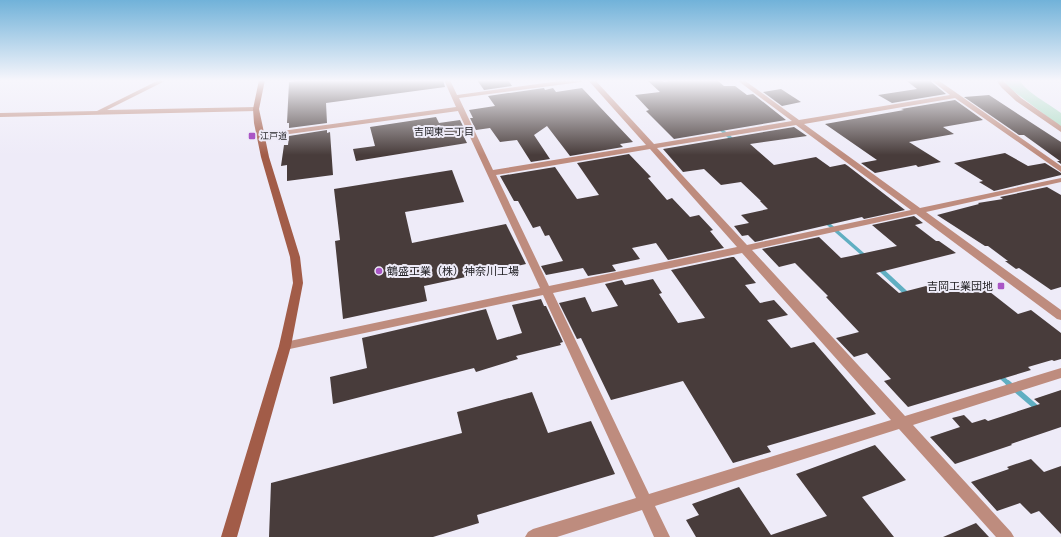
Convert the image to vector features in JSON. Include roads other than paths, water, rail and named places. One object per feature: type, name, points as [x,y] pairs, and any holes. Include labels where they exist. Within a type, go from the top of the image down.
[{"type":"street","points":[[96,112],[111,105]]},
{"type":"street","points":[[229,537],[285,346],[297,293],[298,273],[295,257],[260,136],[256,109],[257,105]]},
{"type":"street","points":[[458,105],[662,537]]},
{"type":"street","points":[[613,105],[1006,537]]},
{"type":"street","points":[[774,105],[1061,316]]},
{"type":"street","points":[[490,173],[652,148],[901,105]]},
{"type":"street","points":[[969,105],[1061,170]]},
{"type":"street","points":[[1029,105],[1049,119],[1061,130]]},
{"type":"street","points":[[0,115],[256,109]]},
{"type":"street","points":[[260,136],[460,109]]},
{"type":"street","points":[[285,346],[834,230],[1061,180]]},
{"type":"street","points":[[534,537],[1061,373]]},
{"type":"waterway","points":[[718,127],[734,141]]},
{"type":"waterway","points":[[826,222],[866,257]]},
{"type":"waterway","points":[[879,268],[908,295]]},
{"type":"waterway","points":[[1000,376],[1009,384]]},
{"type":"waterway","points":[[1008,383],[1037,408]]},
{"type":"place","name":"江戸道","points":[[252,136]]},
{"type":"place","name":"鶴盛工業（株）神奈川工場","points":[[379,271]]},
{"type":"place","name":"吉岡工業団地","points":[[1001,286]]},
{"type":"district","name":"吉岡東二丁目","points":[[444,131]]}]
